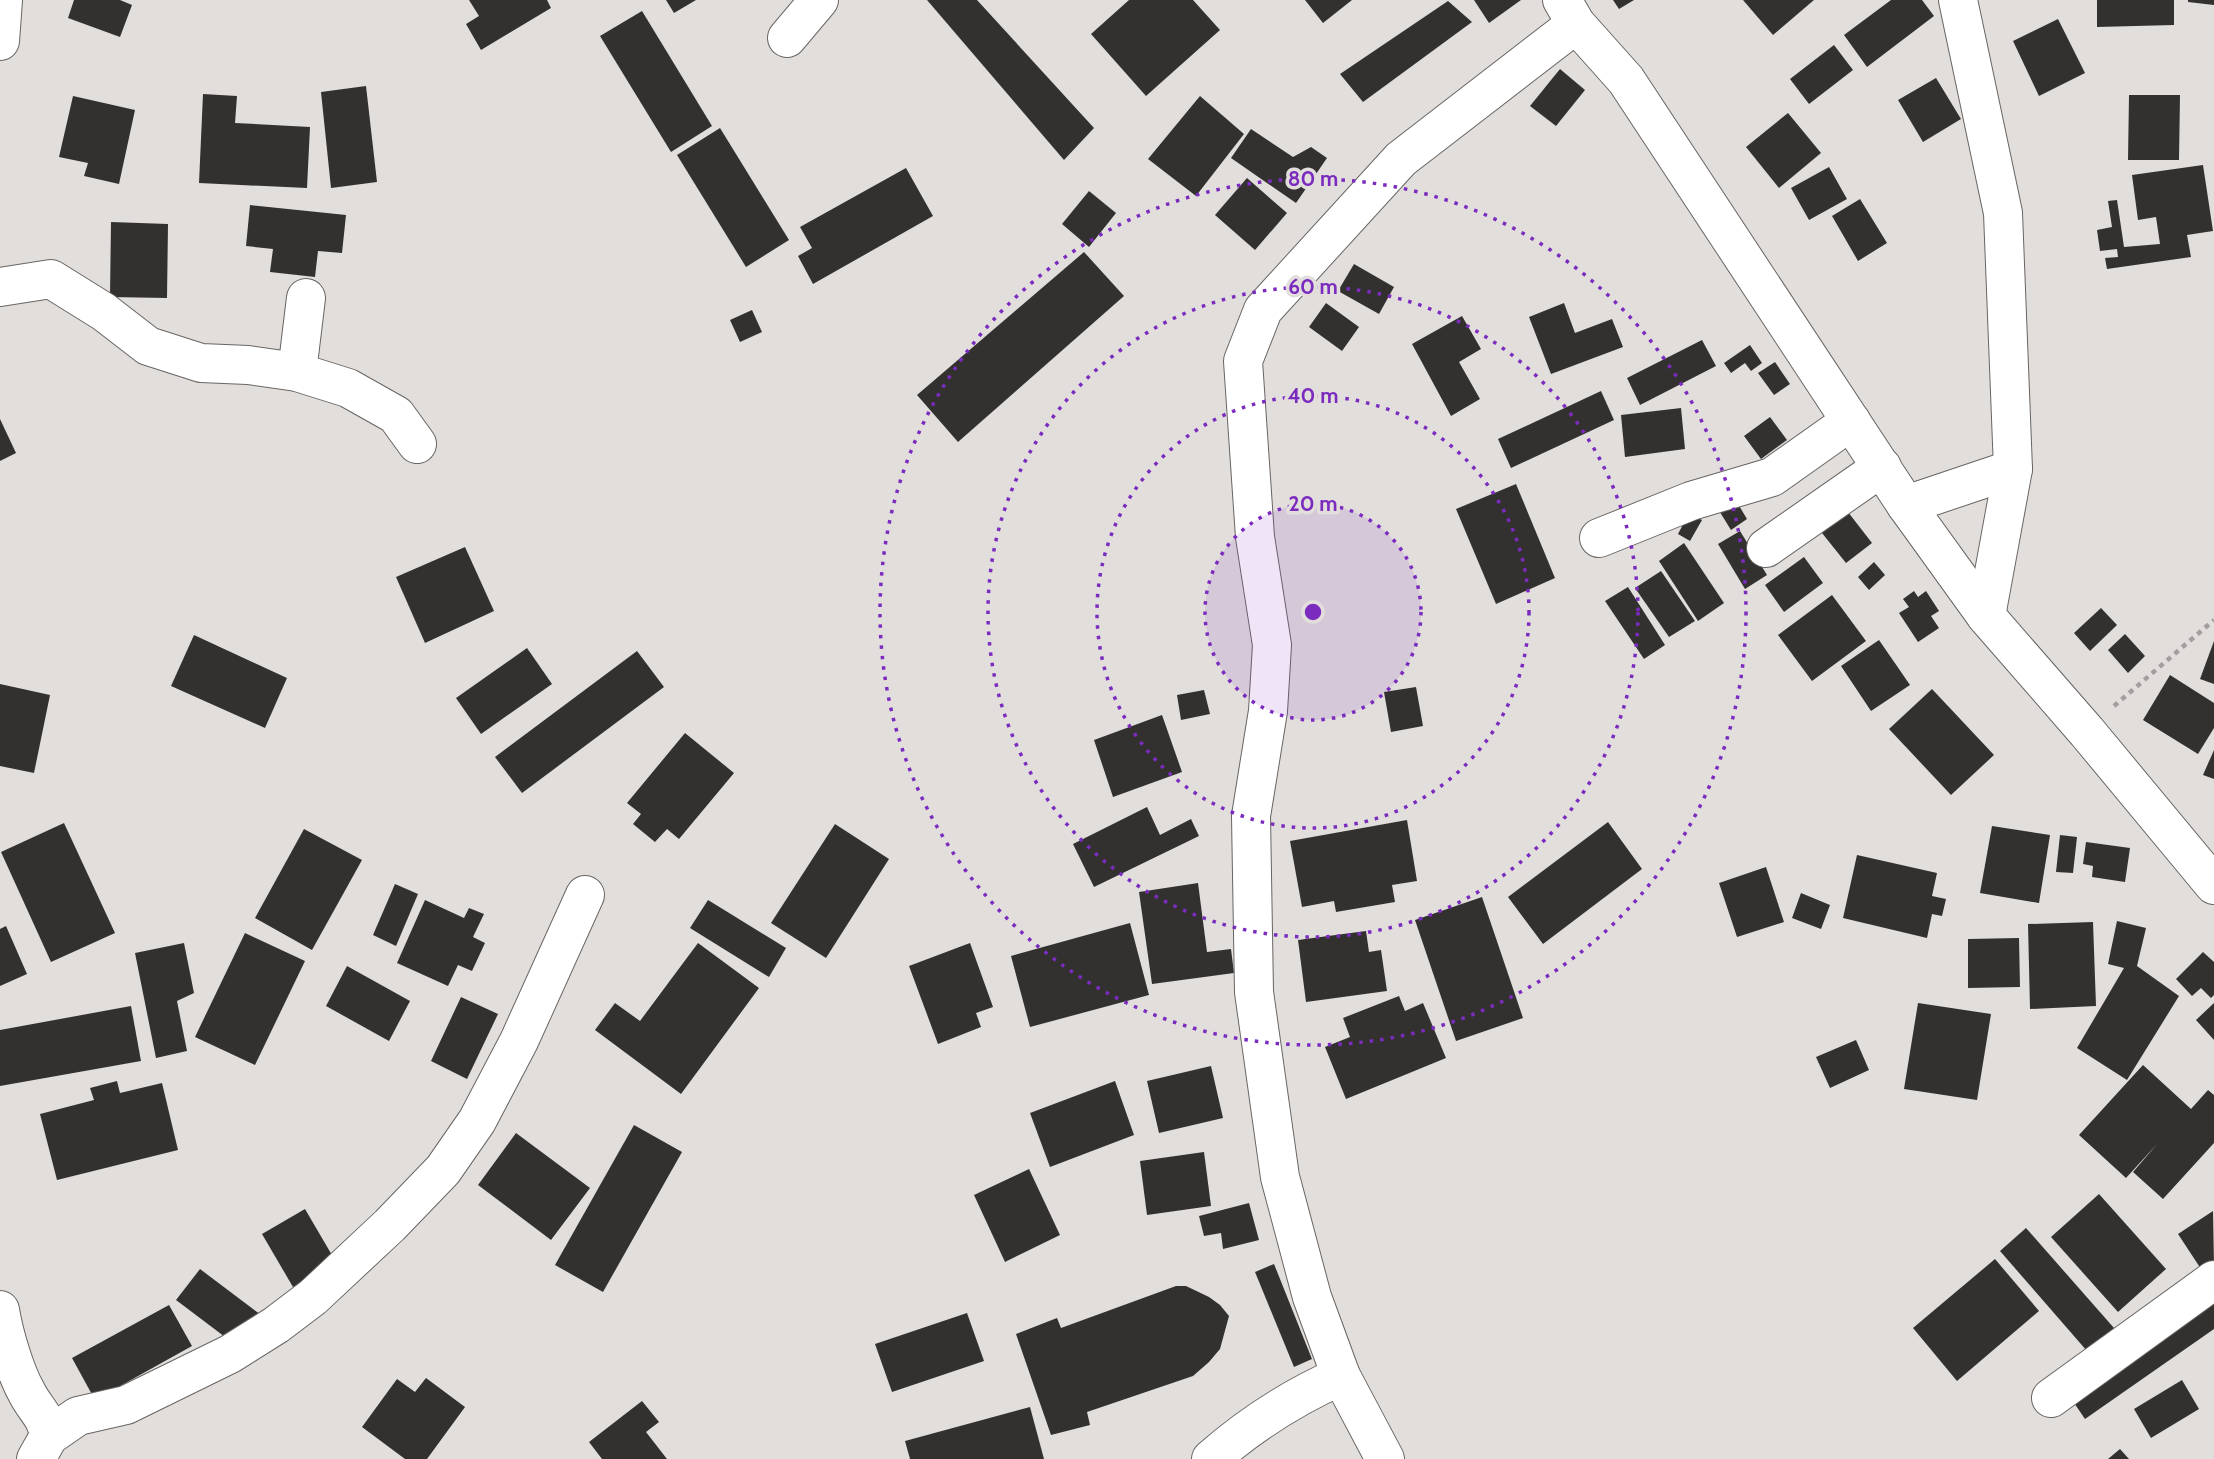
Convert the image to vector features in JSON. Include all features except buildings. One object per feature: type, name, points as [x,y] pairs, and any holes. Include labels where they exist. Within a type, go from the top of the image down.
[{"type":"street","points":[[0,41],[3,0]]},
{"type":"street","points":[[787,38],[819,0]]},
{"type":"street","points":[[1958,0],[2003,213],[2013,469],[1986,616]]},
{"type":"street","points":[[1385,1459],[1341,1376],[1312,1297],[1280,1177],[1254,992],[1251,816],[1268,711],[1272,645],[1255,537],[1244,361],[1263,310],[1401,159],[1569,12],[1626,80],[1906,505],[1986,616],[2214,885]]},
{"type":"street","points":[[0,287],[51,279],[104,312],[148,346],[201,363],[248,365],[297,372],[348,388],[396,415],[417,444]]},
{"type":"street","points":[[297,372],[306,298]]},
{"type":"street","points":[[1599,538],[1691,501],[1772,477],[1852,421]]},
{"type":"street","points":[[1766,548],[1882,467]]},
{"type":"street","points":[[1906,505],[2013,469]]},
{"type":"street","points":[[43,1447],[78,1416],[126,1405],[230,1354],[276,1325],[313,1297],[390,1225],[443,1170],[477,1121],[519,1041],[585,895]]},
{"type":"street","points":[[2051,1398],[2214,1280]]},
{"type":"street","points":[[0,1310],[8,1357],[26,1393],[48,1423],[43,1447]]},
{"type":"street","points":[[1211,1459],[1267,1415],[1307,1391],[1341,1376]]},
{"type":"path","points":[[2087,732],[2124,695],[2214,620]]}]
